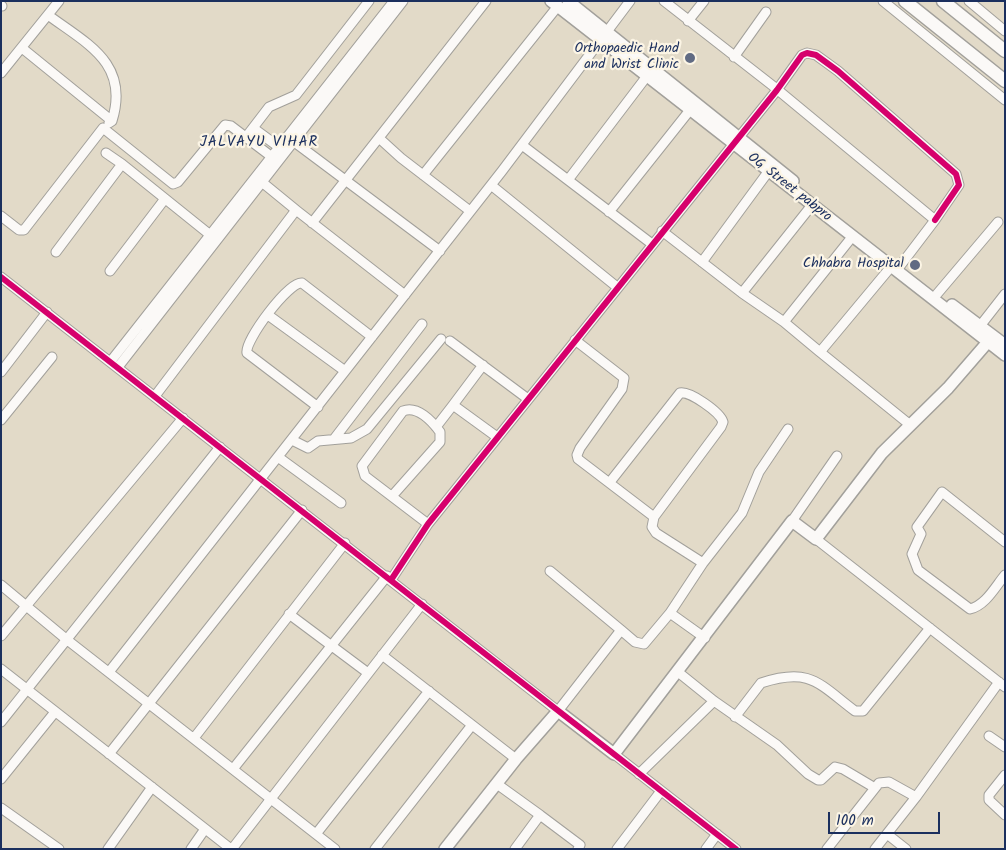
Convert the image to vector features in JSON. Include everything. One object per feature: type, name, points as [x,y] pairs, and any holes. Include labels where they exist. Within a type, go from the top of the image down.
[{"type":"main road","points":[[905,1],[1005,81]]},
{"type":"main road","points":[[943,1],[1005,51]]},
{"type":"street","points":[[1,73],[58,1]]},
{"type":"street","points":[[246,137],[274,103],[290,99],[296,94],[369,1]]},
{"type":"street","points":[[115,364],[282,150],[394,1]]},
{"type":"street","points":[[282,150],[293,141],[403,1]]},
{"type":"street","points":[[312,223],[486,1]]},
{"type":"street","points":[[109,672],[522,145],[630,1]]},
{"type":"street","points":[[664,1],[777,90],[935,220]]},
{"type":"street","points":[[688,21],[704,1]]},
{"type":"street","points":[[883,1],[1005,100]]},
{"type":"street","points":[[969,1],[1005,31]]},
{"type":"street","points":[[423,175],[559,3]]},
{"type":"street","name":"OG Street pabpro","points":[[559,3],[895,267],[991,340],[1005,346]]},
{"type":"street","points":[[734,57],[766,12]]},
{"type":"street","points":[[1,216],[19,230],[24,230],[103,128],[112,121],[115,110],[114,78],[112,69],[105,59],[48,15]]},
{"type":"street","name":"OG Street pabpro","points":[[603,36],[647,76],[690,110],[735,140],[768,172],[852,237],[937,294],[980,326],[1005,356]]},
{"type":"street","points":[[22,48],[112,121]]},
{"type":"street","points":[[233,769],[331,646],[389,578],[428,524],[777,90],[802,55],[807,53],[816,55],[838,72],[956,174],[959,185],[935,220],[820,352]]},
{"type":"street","points":[[568,180],[647,76]]},
{"type":"street","points":[[610,212],[690,110]]},
{"type":"street","points":[[103,128],[173,184],[178,182],[225,125],[231,126],[275,159]]},
{"type":"street","points":[[253,128],[282,150]]},
{"type":"street","points":[[379,138],[470,211]]},
{"type":"street","points":[[293,141],[440,250]]},
{"type":"street","points":[[522,145],[652,244]]},
{"type":"street","points":[[106,153],[213,238]]},
{"type":"street","points":[[213,238],[262,183],[275,159]]},
{"type":"street","points":[[56,252],[122,164]]},
{"type":"street","points":[[702,262],[768,172]]},
{"type":"street","points":[[262,183],[405,295]]},
{"type":"street","points":[[490,185],[617,287]]},
{"type":"street","points":[[110,271],[164,200]]},
{"type":"street","points":[[742,293],[812,205]]},
{"type":"street","points":[[155,396],[296,210]]},
{"type":"street","points":[[937,294],[998,222]]},
{"type":"street","points":[[662,231],[742,293],[784,322],[909,424]]},
{"type":"street","points":[[784,322],[852,237]]},
{"type":"street","points":[[1,277],[736,849]]},
{"type":"street","points":[[318,407],[247,353],[247,346],[268,315],[293,285],[302,283],[372,337]]},
{"type":"street","points":[[980,326],[1005,294]]},
{"type":"street","points":[[1,372],[4,362],[47,312]]},
{"type":"street","points":[[268,315],[345,371]]},
{"type":"street","points":[[334,439],[422,324]]},
{"type":"street","points":[[292,440],[305,449],[318,441],[352,438],[367,429],[445,340],[528,399]]},
{"type":"street","points":[[575,340],[624,378],[622,389],[577,455],[583,462],[654,517]]},
{"type":"street","points":[[816,539],[864,474],[909,424],[948,388],[991,340]]},
{"type":"street","points":[[1,420],[52,357]]},
{"type":"street","points":[[436,427],[482,365]]},
{"type":"street","points":[[610,482],[680,393],[692,395],[717,413],[724,422],[654,517],[652,527],[656,533],[704,563]]},
{"type":"street","points":[[453,405],[497,438]]},
{"type":"street","points":[[392,495],[440,442],[440,432],[415,409],[409,408],[403,411],[362,466],[365,476],[428,524]]},
{"type":"street","points":[[1,636],[183,418]]},
{"type":"street","points":[[550,571],[635,642],[644,644],[670,613],[704,563],[742,513],[759,472],[788,429]]},
{"type":"street","points":[[1,722],[220,447]]},
{"type":"street","points":[[614,754],[705,638],[792,521],[837,456]]},
{"type":"street","points":[[278,457],[341,503]]},
{"type":"street","points":[[1005,542],[942,492],[917,527],[921,534],[912,554],[918,570],[970,609],[977,608],[1005,575]]},
{"type":"street","points":[[109,754],[302,510]]},
{"type":"street","points":[[792,521],[1002,685],[875,849]]},
{"type":"street","points":[[194,738],[345,543]]},
{"type":"street","points":[[1,585],[66,639],[335,849]]},
{"type":"street","points":[[1,670],[231,849],[422,604]]},
{"type":"street","points":[[670,613],[705,638]]},
{"type":"street","points":[[289,614],[368,673]]},
{"type":"street","points":[[735,717],[761,683],[795,676],[811,678],[855,710],[863,711],[930,628]]},
{"type":"street","points":[[445,849],[516,759],[558,711],[621,630]]},
{"type":"street","points":[[382,655],[516,759]]},
{"type":"street","points":[[678,672],[735,717],[778,745],[808,774],[818,780],[822,780],[835,767],[843,769],[875,788]]},
{"type":"street","points":[[316,834],[428,691]]},
{"type":"street","points":[[639,774],[714,701]]},
{"type":"street","points":[[1,779],[55,712]]},
{"type":"street","points":[[375,849],[472,725]]},
{"type":"street","points":[[989,736],[1005,747]]},
{"type":"street","points":[[1005,775],[989,795],[989,800],[1005,816]]},
{"type":"street","points":[[827,849],[879,783],[889,782],[916,797]]},
{"type":"street","points":[[497,784],[581,848]]},
{"type":"street","points":[[108,849],[152,787]]},
{"type":"street","points":[[617,849],[661,791]]},
{"type":"street","points":[[1,808],[59,849]]},
{"type":"street","points":[[514,849],[540,815]]},
{"type":"street","points":[[191,849],[205,829]]},
{"type":"street","points":[[706,849],[717,834]]},
{"type":"street","points":[[887,834],[906,849]]},
{"type":"cycle path","points":[[391,580],[428,524],[777,90],[802,55],[807,53],[816,55],[838,71],[956,174],[959,185],[935,220]]},
{"type":"cycle path","points":[[1,277],[736,849]]},
{"type":"place","name":"Orthopaedic Hand and Wrist Clinic","points":[[690,58]]},
{"type":"place","name":"Chhabra Hospital","points":[[915,265]]},
{"type":"district","name":"JALVAYU VIHAR","points":[[259,143]]}]
